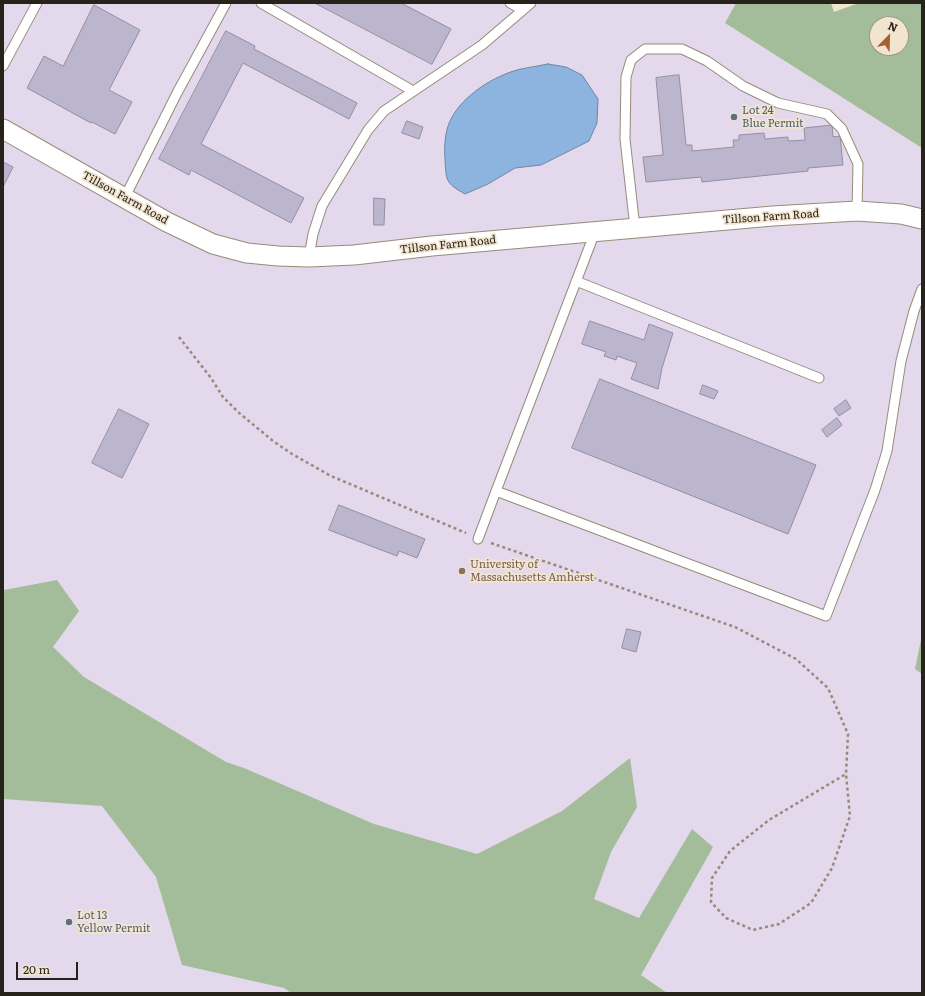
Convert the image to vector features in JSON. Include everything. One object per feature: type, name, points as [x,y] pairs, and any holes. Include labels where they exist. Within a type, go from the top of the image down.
[{"type":"street","name":"Tillson Farm Road","points":[[3,129],[167,222],[212,244],[247,253],[309,257],[354,255],[432,246],[857,210],[901,214],[922,219]]},
{"type":"lane","points":[[3,66],[36,3]]},
{"type":"lane","points":[[125,197],[177,93],[226,3]]},
{"type":"lane","points":[[261,3],[413,91]]},
{"type":"lane","points":[[510,3],[523,10]]},
{"type":"lane","points":[[309,257],[313,234],[322,206],[368,130],[384,111],[443,73],[482,45],[531,3]]},
{"type":"lane","points":[[635,228],[625,139],[626,77],[632,60],[645,49],[682,49],[707,61],[743,86],[778,103],[827,114],[842,129],[858,164],[857,210]]},
{"type":"lane","points":[[478,539],[595,232]]},
{"type":"lane","points":[[576,281],[819,378]]},
{"type":"lane","points":[[496,491],[826,616],[875,490],[887,451],[901,361],[914,310],[922,289]]},
{"type":"path","points":[[178,337],[211,378],[224,397],[238,412],[273,441],[292,454],[331,476],[478,539],[734,627],[796,659],[828,688],[848,734],[846,774],[850,816],[832,868],[812,903],[779,924],[753,930],[726,918],[711,902],[712,878],[730,851],[769,820],[846,774]]},
{"type":"shaded area","name":"University of Massachusetts Amherst","points":[[3,3],[736,3],[725,23],[922,148],[922,993],[3,993]]},
{"type":"green space","points":[[736,3],[831,3],[834,12],[859,3],[922,3],[922,148],[725,23]]},
{"type":"green space","points":[[57,580],[79,611],[53,647],[84,677],[226,762],[244,768],[374,824],[477,854],[562,811],[630,758],[637,807],[611,852],[594,899],[639,918],[692,829],[713,847],[641,975],[667,993],[291,993],[284,988],[182,965],[156,877],[102,806],[3,799],[3,589]]},
{"type":"green space","points":[[922,635],[922,674],[915,669]]},
{"type":"water","points":[[548,64],[566,67],[582,75],[598,99],[597,123],[589,141],[541,165],[515,168],[488,184],[465,194],[450,184],[446,176],[445,138],[447,128],[456,110],[481,87],[501,76],[521,69]]},
{"type":"building","points":[[315,3],[401,3],[451,29],[432,64]]},
{"type":"building","points":[[94,5],[140,30],[109,90],[132,102],[115,134],[92,122],[91,123],[27,88],[44,56],[63,66]]},
{"type":"building","points":[[226,31],[255,46],[254,49],[357,103],[349,119],[243,63],[201,144],[304,198],[291,223],[191,170],[189,175],[159,159]]},
{"type":"building","points":[[679,75],[686,145],[692,145],[692,151],[734,147],[733,140],[739,140],[739,135],[764,133],[765,139],[788,137],[788,141],[805,140],[804,128],[832,125],[833,137],[840,136],[843,165],[808,168],[808,171],[702,182],[701,177],[646,182],[643,157],[663,155],[656,78]]},
{"type":"building","points":[[407,121],[423,127],[419,139],[402,133]]},
{"type":"building","points":[[3,162],[13,167],[3,187]]},
{"type":"building","points":[[374,198],[385,199],[384,225],[374,225]]},
{"type":"building","points":[[590,321],[644,340],[649,324],[673,333],[662,368],[658,389],[631,379],[637,363],[617,356],[616,360],[604,356],[606,352],[582,344]]},
{"type":"building","points":[[600,379],[816,465],[788,534],[572,448]]},
{"type":"building","points":[[703,385],[718,391],[714,399],[700,394]]},
{"type":"building","points":[[846,400],[851,408],[839,416],[834,409]]},
{"type":"building","points":[[119,409],[149,424],[122,478],[92,463]]},
{"type":"building","points":[[837,418],[842,425],[827,437],[822,430]]},
{"type":"building","points":[[339,505],[425,539],[417,558],[399,551],[397,556],[329,530]]},
{"type":"building","points":[[627,629],[641,632],[636,652],[622,648]]},
{"type":"place","name":"Lot 24 Blue Permit","points":[[734,117]]},
{"type":"place","name":"University of Massachusetts Amherst","points":[[462,571]]},
{"type":"place","name":"Lot 13 Yellow Permit","points":[[69,922]]}]
